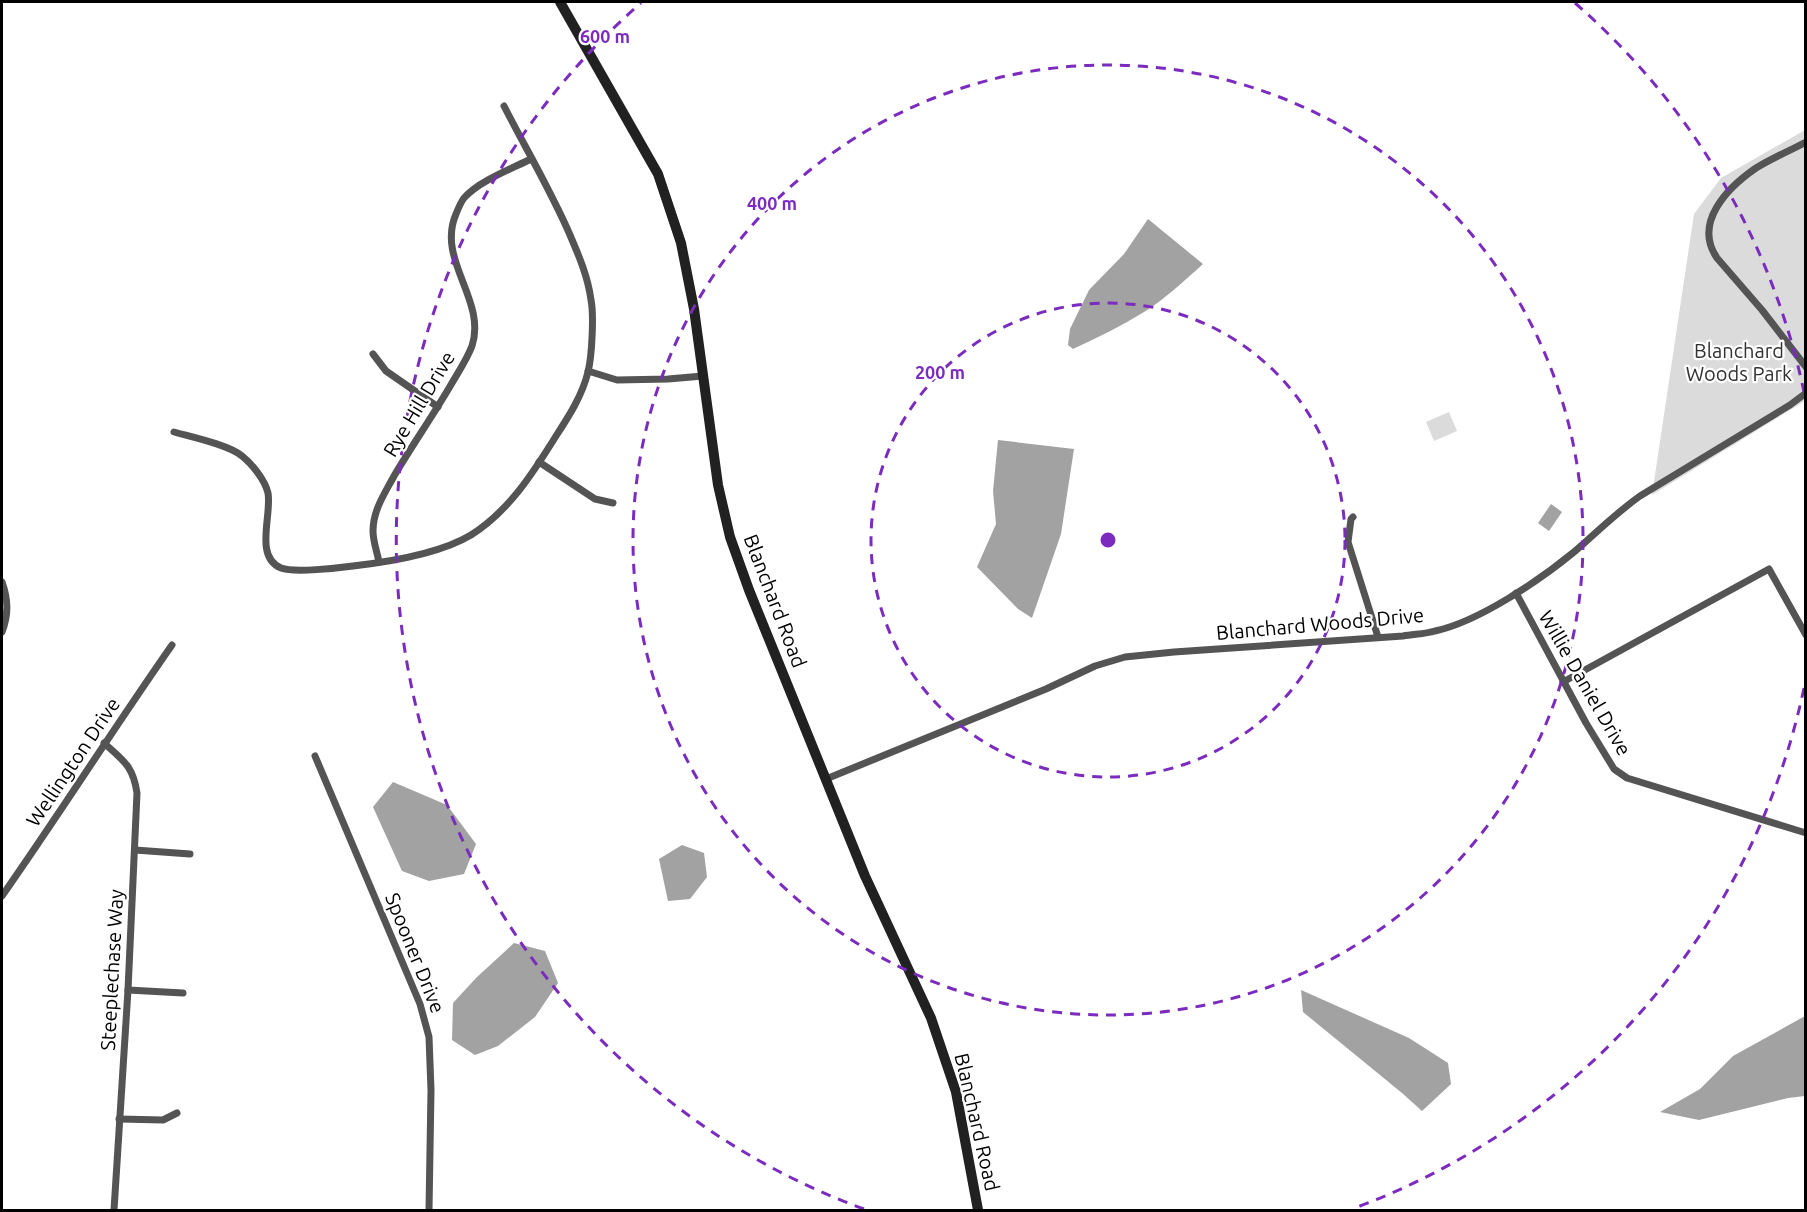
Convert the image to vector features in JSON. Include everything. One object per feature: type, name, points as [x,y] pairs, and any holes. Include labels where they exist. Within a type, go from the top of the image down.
[{"type":"street","name":"Blanchard Road","points":[[560,2],[658,174],[681,243],[694,309],[718,485],[730,537],[749,590],[865,876],[932,1018],[956,1092],[978,1210]]},
{"type":"street","points":[[174,432],[241,455],[260,476],[268,493],[266,538],[268,556],[272,563],[282,569],[310,570],[379,562],[434,550],[470,536],[499,513],[528,481],[576,405],[588,371],[592,326],[592,300],[581,261],[555,200],[504,106]]},
{"type":"street","points":[[1806,142],[1757,168],[1732,189],[1712,214],[1707,235],[1717,258],[1762,310],[1806,367]]},
{"type":"street","name":"Rye Hill Drive","points":[[379,562],[373,531],[378,504],[465,361],[472,347],[476,329],[472,304],[460,277],[452,247],[454,216],[464,198],[480,185],[531,159]]},
{"type":"street","points":[[373,354],[386,371],[438,407]]},
{"type":"street","points":[[588,371],[617,380],[703,376]]},
{"type":"street","name":"Blanchard Woods Drive","points":[[826,779],[1046,689],[1095,666],[1125,657],[1378,638],[1436,631],[1466,621],[1516,593],[1573,553],[1640,495],[1790,405],[1806,393]]},
{"type":"street","points":[[539,462],[595,500],[613,503]]},
{"type":"street","points":[[1353,517],[1348,542],[1378,638]]},
{"type":"street","points":[[1563,682],[1769,569],[1806,635]]},
{"type":"street","points":[[2,582],[7,607],[2,632]]},
{"type":"street","name":"Willie Daniel Drive","points":[[1516,593],[1563,682],[1614,769],[1627,778],[1806,833]]},
{"type":"street","name":"Wellington Drive","points":[[2,896],[172,645]]},
{"type":"street","name":"Steeplechase Way","points":[[104,743],[127,763],[135,778],[137,793],[128,990],[114,1210]]},
{"type":"street","name":"Spooner Drive","points":[[315,756],[420,1004],[429,1037],[431,1090],[429,1210]]},
{"type":"street","points":[[135,850],[190,854]]},
{"type":"street","points":[[128,990],[183,993]]},
{"type":"street","points":[[119,1119],[164,1120],[177,1113]]},
{"type":"green space","name":"Blanchard Woods Park","points":[[1805,130],[1805,401],[1652,495],[1694,214],[1721,178]]},
{"type":"green space","points":[[1449,412],[1457,431],[1434,441],[1426,422]]},
{"type":"shaded area","points":[[1148,219],[1203,264],[1167,296],[1144,312],[1073,349],[1068,345],[1070,329],[1089,290],[1124,254]]},
{"type":"shaded area","points":[[998,440],[1074,449],[1061,534],[1032,618],[1018,609],[977,567],[996,524],[993,491]]},
{"type":"shaded area","points":[[1551,504],[1562,512],[1549,531],[1538,523]]},
{"type":"shaded area","points":[[393,782],[447,805],[476,844],[464,874],[429,881],[402,871],[373,807]]},
{"type":"shaded area","points":[[682,845],[704,853],[707,877],[690,899],[668,901],[659,859]]},
{"type":"shaded area","points":[[514,943],[545,951],[558,983],[535,1017],[498,1046],[475,1055],[452,1040],[453,1003]]},
{"type":"shaded area","points":[[1301,990],[1409,1038],[1448,1063],[1451,1084],[1422,1111],[1303,1012]]},
{"type":"shaded area","points":[[1805,1016],[1805,1096],[1788,1098],[1699,1120],[1660,1112],[1700,1089],[1733,1056]]}]
